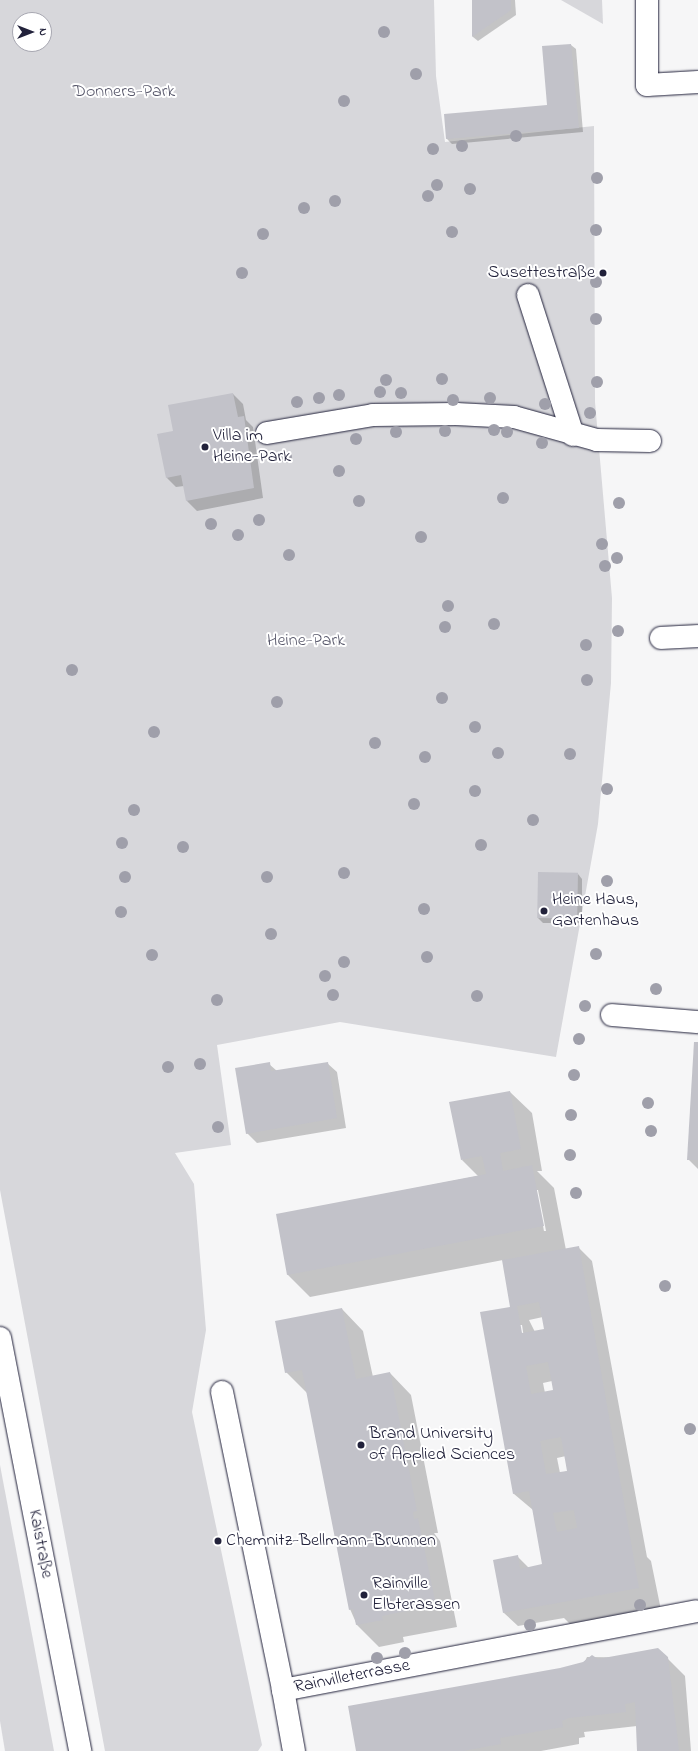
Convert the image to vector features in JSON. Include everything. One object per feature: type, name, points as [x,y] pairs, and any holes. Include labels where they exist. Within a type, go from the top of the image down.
[{"type":"street","points":[[646,0],[647,85],[698,82]]},
{"type":"street","points":[[528,295],[573,435]]},
{"type":"street","points":[[267,433],[373,415],[440,414],[514,418],[573,435],[619,442],[650,441]]},
{"type":"street","points":[[661,638],[698,636]]},
{"type":"street","points":[[612,1015],[698,1022]]},
{"type":"street","name":"Kaistraße","points":[[0,1338],[80,1751]]},
{"type":"street","name":"Rainvilleterrasse","points":[[222,1392],[284,1690],[696,1611]]},
{"type":"street","points":[[284,1690],[294,1751]]},
{"type":"green space","name":"Heine-Park","points":[[0,0],[434,0],[436,76],[445,142],[594,126],[595,402],[612,598],[611,683],[598,824],[556,1057],[340,1022],[217,1045],[231,1145],[175,1153],[194,1184],[206,1330],[192,1412],[262,1745],[258,1751],[105,1751],[0,1190]]},
{"type":"green space","points":[[561,0],[602,0],[603,24]]},
{"type":"green space","points":[[0,1465],[54,1751],[5,1751],[0,1721]]},
{"type":"building","points":[[472,0],[511,0],[511,10],[472,37]]},
{"type":"building","points":[[571,44],[579,128],[446,139],[444,114],[547,105],[542,46]]},
{"type":"building","name":"Villa im Heine-Park","points":[[233,393],[238,417],[244,416],[254,488],[186,501],[181,475],[166,478],[157,434],[173,431],[168,405]]},
{"type":"building","points":[[538,872],[578,873],[577,919],[537,918]]},
{"type":"building","points":[[694,1042],[698,1042],[698,1160],[687,1160]]},
{"type":"building","points":[[270,1062],[271,1071],[328,1062],[337,1118],[246,1134],[235,1068]]},
{"type":"building","points":[[510,1091],[521,1149],[500,1153],[503,1171],[532,1165],[544,1226],[287,1275],[276,1214],[486,1174],[482,1156],[461,1160],[449,1102]]},
{"type":"building","points":[[579,1246],[639,1588],[503,1613],[493,1560],[518,1555],[520,1569],[542,1564],[529,1491],[513,1494],[480,1312],[510,1307],[502,1260]],"holes":[[[539,1302],[544,1329],[522,1333],[517,1306]],[[548,1362],[553,1390],[531,1394],[526,1366]],[[561,1437],[567,1471],[546,1474],[540,1441]],[[574,1510],[577,1528],[557,1532],[553,1513]]]},
{"type":"building","name":"Brand University of Applied Sciences","points":[[342,1308],[356,1379],[390,1372],[417,1511],[413,1512],[414,1519],[418,1518],[436,1605],[382,1616],[383,1620],[356,1625],[353,1609],[349,1610],[302,1370],[285,1373],[275,1321]]},
{"type":"building","points":[[658,1648],[668,1657],[679,1751],[637,1751],[635,1702],[625,1704],[626,1712],[569,1718],[562,1721],[563,1727],[500,1738],[501,1744],[463,1751],[356,1751],[348,1706],[560,1668],[583,1662],[592,1655],[598,1659]]},
{"type":"place","name":"Susettestraße","points":[[603,273]]},
{"type":"place","name":"Villa im Heine-Park","points":[[205,447]]},
{"type":"place","name":"Heine Haus, Gartenhaus","points":[[544,911]]},
{"type":"place","name":"Brand University of Applied Sciences","points":[[361,1445]]},
{"type":"place","name":"Chemnitz-Bellmann-Brunnen","points":[[218,1541]]},
{"type":"place","name":"Rainville Elbterassen","points":[[364,1595]]},
{"type":"park label","name":"Donners-Park","points":[[124,92]]}]
